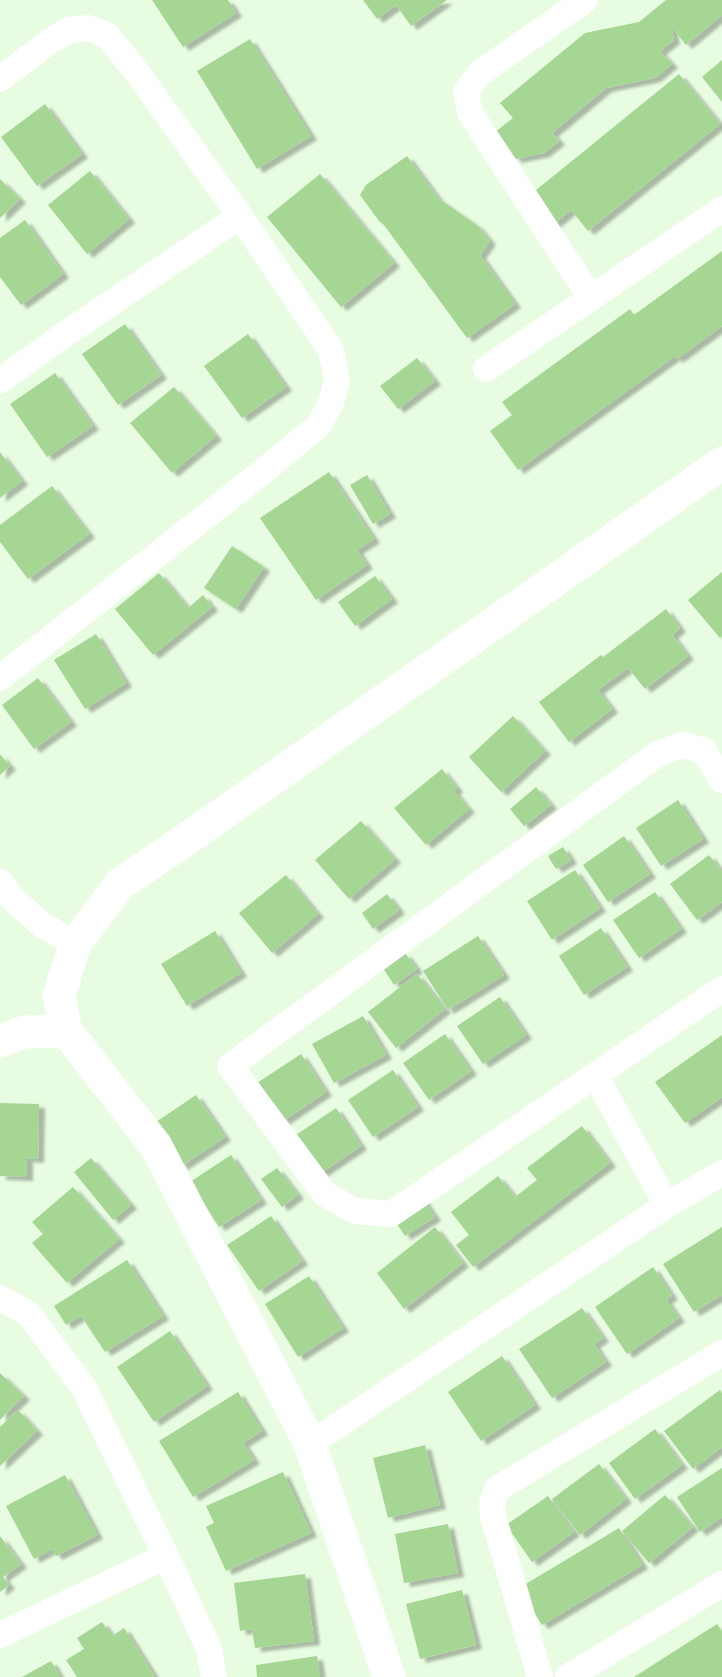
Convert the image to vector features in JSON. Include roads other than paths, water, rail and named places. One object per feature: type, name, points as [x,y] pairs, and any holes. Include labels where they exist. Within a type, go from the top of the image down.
[{"type":"street","points":[[585,0],[480,74],[466,91],[470,112],[591,297]]},
{"type":"street","points":[[0,79],[50,41],[69,30],[88,28],[107,35],[136,71],[240,216],[331,350],[337,381],[331,404],[319,425],[0,678]]},
{"type":"street","points":[[486,369],[722,209]]},
{"type":"street","points":[[0,381],[240,216]]},
{"type":"street","points":[[389,1677],[310,1444],[156,1146],[66,1031],[59,996],[75,944],[120,884],[182,843],[722,463]]},
{"type":"street","points":[[722,780],[703,750],[682,745],[659,753],[230,1066],[325,1194],[355,1211],[391,1214],[722,989]]},
{"type":"street","points":[[0,882],[13,899],[41,924],[75,944]]},
{"type":"street","points":[[0,1041],[24,1032],[66,1031]]},
{"type":"street","points":[[595,1075],[667,1205]]},
{"type":"street","points":[[310,1444],[667,1205],[722,1173]]},
{"type":"street","points":[[0,1298],[29,1314],[84,1388],[209,1649],[214,1677]]},
{"type":"street","points":[[540,1677],[492,1516],[492,1503],[497,1490],[722,1353]]},
{"type":"street","points":[[0,1635],[166,1556]]},
{"type":"street","points":[[568,1677],[722,1584]]}]
